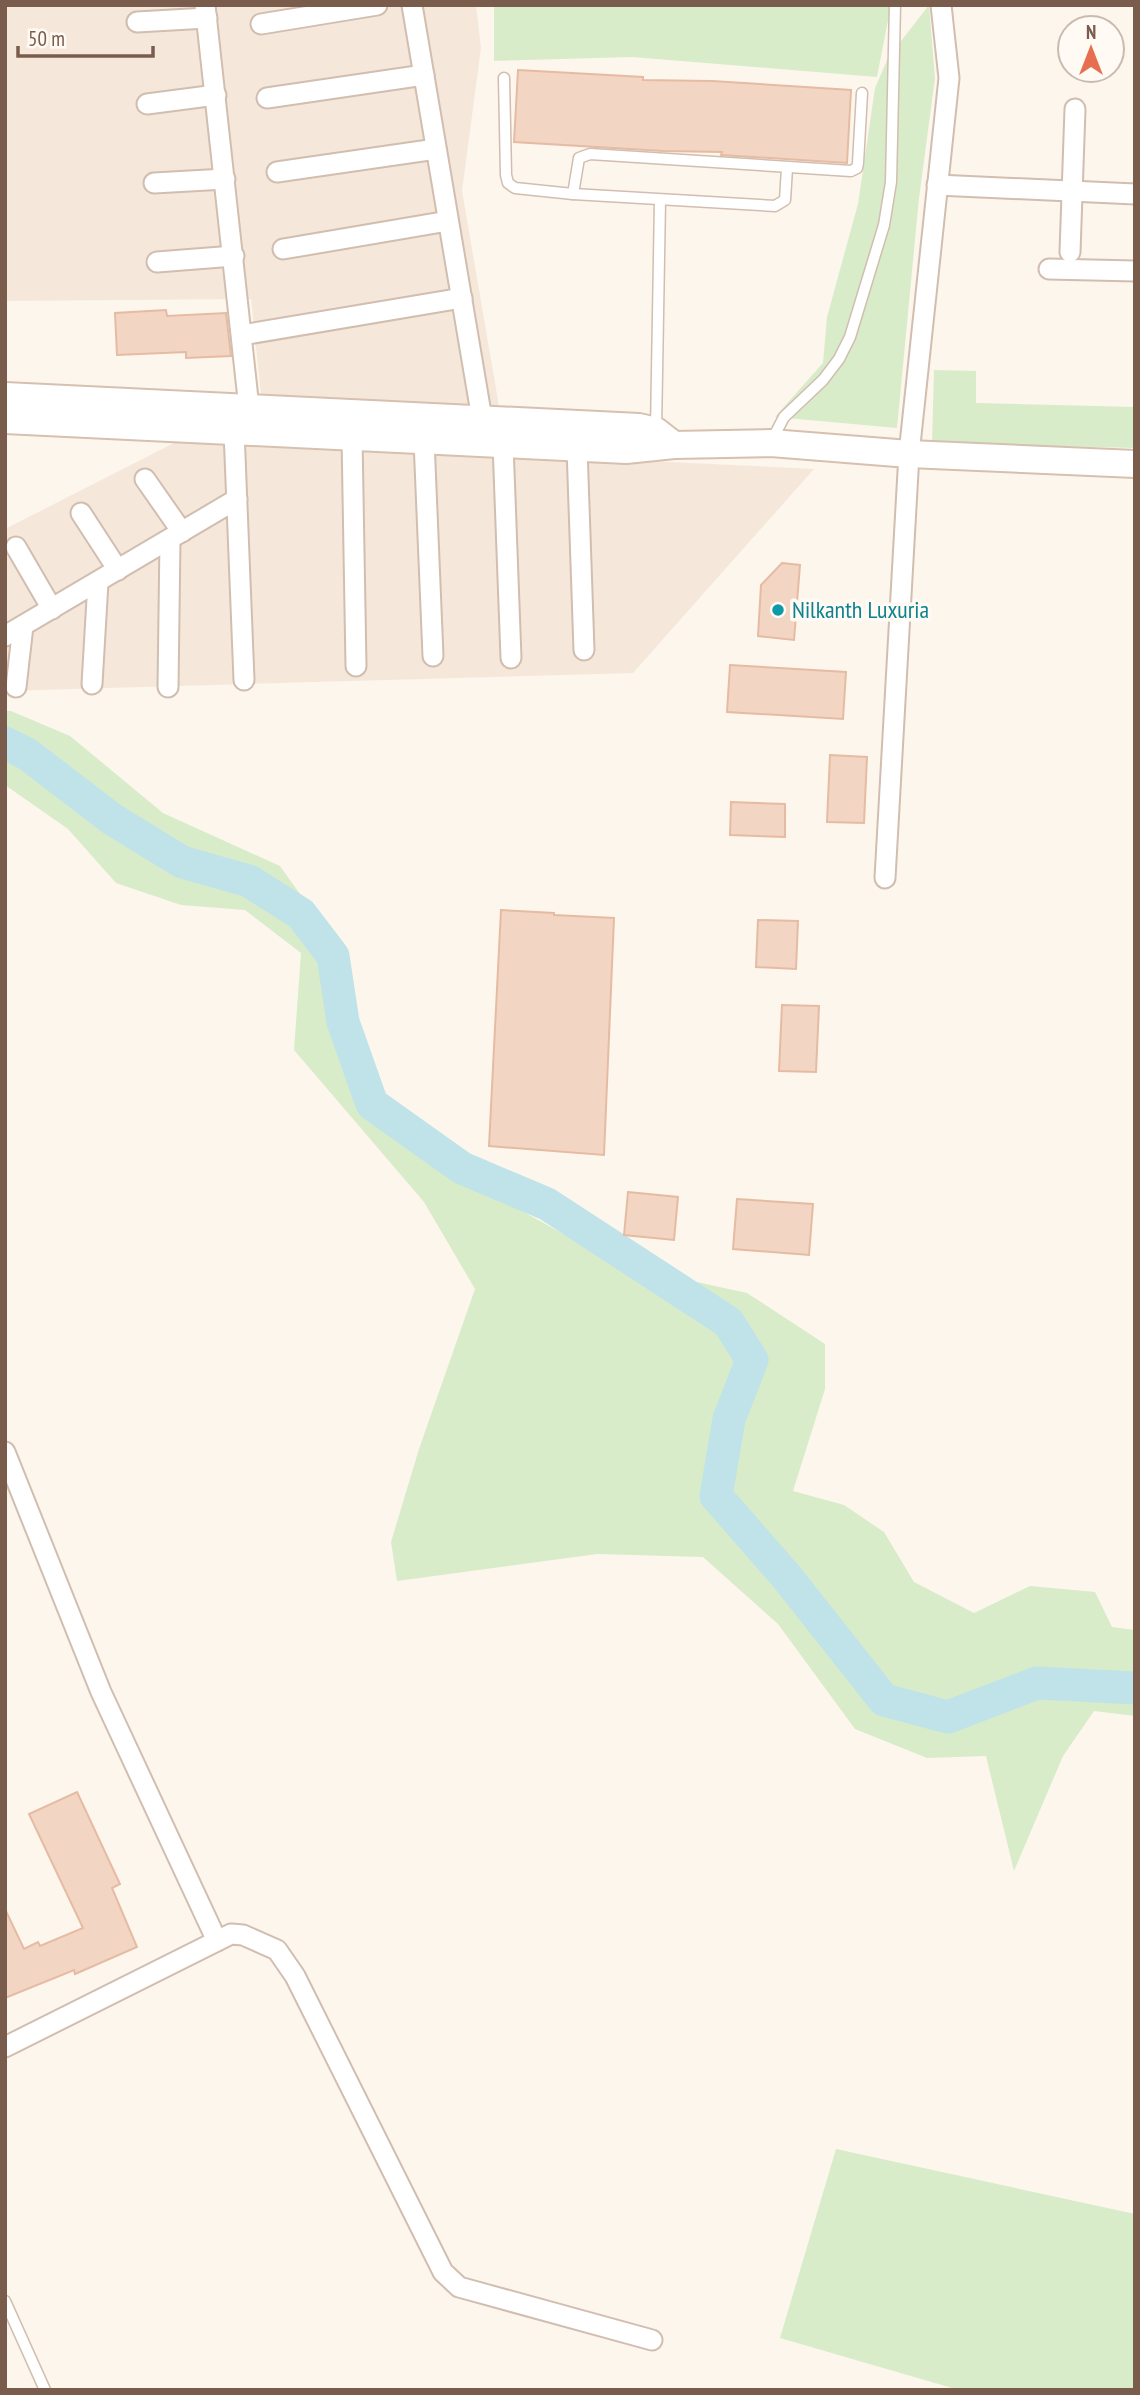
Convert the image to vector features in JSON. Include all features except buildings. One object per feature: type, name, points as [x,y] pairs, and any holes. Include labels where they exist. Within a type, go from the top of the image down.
[{"type":"street","points":[[261,24],[377,5]]},
{"type":"street","points":[[412,5],[482,419]]},
{"type":"street","points":[[886,878],[909,454],[949,78],[941,5]]},
{"type":"street","points":[[137,22],[206,12],[249,408]]},
{"type":"street","points":[[267,98],[424,75]]},
{"type":"street","points":[[147,104],[216,96]]},
{"type":"street","points":[[1070,252],[1074,109]]},
{"type":"street","points":[[277,173],[436,149]]},
{"type":"street","points":[[154,183],[225,179]]},
{"type":"street","points":[[937,185],[1135,194]]},
{"type":"street","points":[[283,249],[448,221]]},
{"type":"street","points":[[157,262],[234,256]]},
{"type":"street","points":[[1049,269],[1135,271]]},
{"type":"street","points":[[242,335],[461,298]]},
{"type":"street","points":[[5,396],[639,427],[665,438]]},
{"type":"street","points":[[5,420],[626,450],[665,438],[909,454],[1135,464]]},
{"type":"street","points":[[234,431],[244,680]]},
{"type":"street","points":[[352,437],[356,666]]},
{"type":"street","points":[[424,440],[433,656]]},
{"type":"street","points":[[503,444],[511,658]]},
{"type":"street","points":[[577,448],[584,650]]},
{"type":"street","points":[[145,479],[176,536],[169,687]]},
{"type":"street","points":[[5,636],[237,499]]},
{"type":"street","points":[[80,513],[118,570]]},
{"type":"street","points":[[16,547],[52,608]]},
{"type":"street","points":[[92,684],[98,582]]},
{"type":"street","points":[[16,687],[23,626]]},
{"type":"street","points":[[5,1452],[101,1692],[217,1941]]},
{"type":"street","points":[[5,2047],[231,1934],[243,1935],[277,1951],[295,1976],[443,2272],[459,2287],[652,2340]]},
{"type":"lane","points":[[771,443],[784,417],[823,380],[839,359],[850,337],[884,225],[891,182],[895,5]]},
{"type":"lane","points":[[504,78],[506,175],[508,183],[524,190],[775,206],[785,200],[787,168]]},
{"type":"lane","points":[[573,194],[579,158],[590,154],[844,172],[857,168],[862,93]]},
{"type":"lane","points":[[660,200],[665,438]]},
{"type":"lane","points":[[5,2301],[45,2390]]},
{"type":"shaded area","points":[[5,5],[476,5],[481,48],[462,191],[499,406],[261,395],[251,299],[5,301]]},
{"type":"shaded area","points":[[178,441],[814,469],[633,673],[5,691],[5,529]]},
{"type":"green space","points":[[494,5],[891,5],[877,77],[632,57],[494,61]]},
{"type":"green space","points":[[929,5],[935,78],[919,198],[897,428],[775,417],[823,363],[827,317],[858,204],[875,88],[888,58]]},
{"type":"green space","points":[[934,370],[976,371],[976,403],[1135,407],[1135,448],[932,443]]},
{"type":"green space","points":[[5,711],[11,711],[70,736],[163,813],[280,866],[335,943],[328,1027],[364,1108],[416,1147],[513,1206],[619,1265],[747,1293],[825,1344],[825,1389],[793,1491],[844,1505],[884,1532],[914,1582],[974,1613],[1030,1586],[1095,1592],[1112,1627],[1135,1630],[1135,1716],[1094,1711],[1063,1756],[1014,1871],[986,1756],[927,1758],[855,1729],[778,1624],[703,1557],[597,1554],[397,1581],[391,1542],[419,1449],[475,1289],[424,1202],[294,1050],[301,953],[245,910],[181,905],[116,883],[68,829],[5,785]]},
{"type":"green space","points":[[836,2149],[1135,2214],[1135,2390],[959,2390],[780,2338]]},
{"type":"waterway","points":[[5,743],[27,754],[112,819],[182,862],[249,881],[301,914],[333,956],[343,1022],[372,1104],[462,1168],[547,1204],[728,1322],[752,1360],[729,1419],[716,1496],[786,1576],[884,1700],[948,1717],[1037,1683],[1135,1688]]},
{"type":"place","name":"Nilkanth Luxuria","points":[[778,610]]}]
